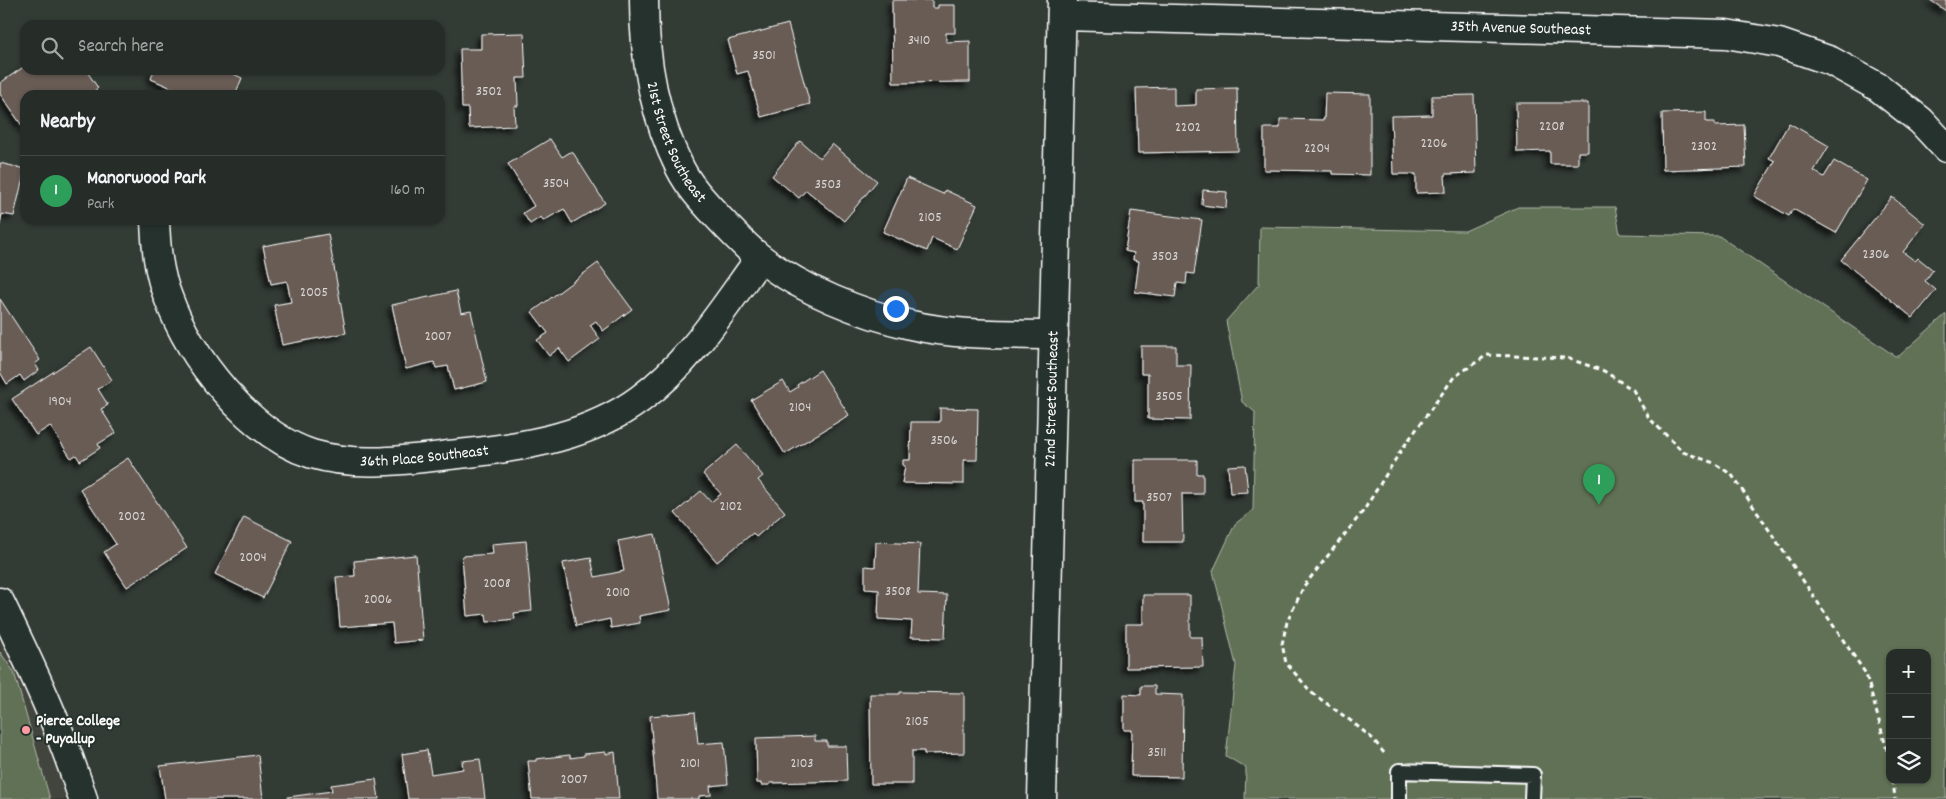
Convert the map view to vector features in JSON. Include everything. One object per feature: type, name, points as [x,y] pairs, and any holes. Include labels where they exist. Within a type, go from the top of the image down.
[{"type":"street","name":"21st Street Southeast","points":[[644,0],[646,54],[651,83],[659,113],[678,163],[699,196],[760,258],[796,280],[833,298],[872,314],[912,325],[976,334],[1054,335]]},
{"type":"street","name":"35th Avenue Southeast","points":[[1062,8],[1726,34],[1779,43],[1831,61],[1878,87],[1921,121],[1946,148]]},
{"type":"street","name":"22nd Street Southeast","points":[[1042,799],[1062,8]]},
{"type":"street","name":"36th Place Southeast","points":[[155,225],[157,255],[168,297],[182,328],[202,360],[236,403],[258,424],[287,443],[312,454],[368,463],[504,449],[546,442],[606,419],[640,400],[678,366],[760,258]]},
{"type":"street","points":[[0,602],[30,662],[73,767],[83,799]]},
{"type":"lane","points":[[1398,799],[1399,772],[1533,775],[1532,799]]},
{"type":"path","points":[[1399,772],[1373,739],[1312,693],[1286,663],[1282,644],[1287,622],[1304,586],[1364,510],[1400,452],[1454,376],[1488,356],[1567,358],[1604,371],[1632,390],[1649,418],[1683,452],[1714,463],[1732,475],[1866,674],[1886,746]]},
{"type":"path","points":[[1893,784],[1895,799]]},
{"type":"shaded area","name":"Pierce College - Puyallup","points":[[0,619],[74,799],[0,799]]},
{"type":"green space","points":[[1518,207],[1615,207],[1620,234],[1719,236],[1895,356],[1899,356],[1946,314],[1946,799],[1245,799],[1246,768],[1226,756],[1236,665],[1213,571],[1235,524],[1253,510],[1255,412],[1242,402],[1226,321],[1259,284],[1260,227],[1465,231]]},
{"type":"green space","points":[[0,652],[14,672],[50,799],[0,799]]},
{"type":"building","points":[[892,0],[932,0],[932,8],[938,8],[938,5],[955,5],[955,33],[946,33],[946,42],[970,41],[970,82],[893,83]]},
{"type":"building","points":[[1930,0],[1946,0],[1946,11]]},
{"type":"building","points":[[788,24],[810,104],[761,117],[748,71],[737,74],[728,40]]},
{"type":"building","points":[[524,33],[526,78],[517,78],[518,106],[514,106],[515,126],[469,128],[468,108],[462,108],[460,49],[481,49],[481,34]]},
{"type":"building","points":[[20,69],[20,75],[89,75],[98,88],[95,90],[20,90],[20,123],[0,94],[0,83]]},
{"type":"building","points":[[152,75],[236,75],[242,78],[237,90],[176,90],[151,79]]},
{"type":"building","points":[[1174,87],[1174,106],[1196,105],[1196,89],[1237,88],[1238,151],[1138,153],[1136,88]]},
{"type":"building","points":[[1325,93],[1370,94],[1370,175],[1332,174],[1332,171],[1264,170],[1264,128],[1280,128],[1280,119],[1324,120]]},
{"type":"building","points":[[1474,95],[1476,173],[1445,174],[1446,192],[1416,193],[1416,174],[1393,174],[1391,116],[1432,115],[1432,96]]},
{"type":"building","points":[[1516,103],[1588,103],[1588,152],[1578,152],[1578,164],[1550,164],[1550,151],[1517,152]]},
{"type":"building","points":[[1706,112],[1706,122],[1715,122],[1715,126],[1744,125],[1746,167],[1663,170],[1662,113]]},
{"type":"building","points":[[1789,123],[1829,146],[1814,171],[1824,177],[1834,161],[1867,180],[1836,233],[1793,209],[1789,216],[1754,196],[1775,161],[1769,158]]},
{"type":"building","points":[[550,139],[562,157],[572,151],[605,203],[572,223],[564,209],[543,221],[541,217],[530,224],[523,213],[534,206],[508,164]]},
{"type":"building","points":[[800,141],[820,158],[832,144],[877,181],[844,221],[806,190],[799,198],[772,176]]},
{"type":"building","points":[[0,163],[20,168],[20,190],[14,216],[2,214],[0,225]]},
{"type":"building","points":[[907,178],[943,194],[945,190],[977,205],[957,249],[932,238],[927,251],[883,232]]},
{"type":"building","points":[[1203,190],[1227,192],[1226,208],[1202,205]]},
{"type":"building","points":[[1892,197],[1925,224],[1903,252],[1915,261],[1918,258],[1933,270],[1925,281],[1936,290],[1913,318],[1841,260]]},
{"type":"building","points":[[1131,211],[1202,220],[1194,274],[1187,273],[1186,284],[1177,283],[1175,297],[1135,292],[1139,261],[1133,260],[1134,253],[1125,251]]},
{"type":"building","points":[[328,234],[346,333],[282,345],[274,305],[291,302],[287,281],[271,284],[263,246]]},
{"type":"building","points":[[598,263],[632,309],[603,331],[596,321],[590,325],[600,339],[569,362],[559,348],[549,356],[537,340],[548,333],[532,312]]},
{"type":"building","points":[[456,291],[461,313],[471,311],[487,382],[454,390],[448,366],[436,368],[434,362],[406,369],[392,305]]},
{"type":"building","points":[[0,299],[40,360],[35,364],[39,370],[24,381],[20,375],[7,384],[0,372]]},
{"type":"building","points":[[1141,346],[1176,346],[1176,365],[1191,365],[1190,420],[1148,419],[1148,374],[1141,374]]},
{"type":"building","points":[[91,347],[112,380],[98,389],[108,405],[101,409],[116,433],[98,444],[100,448],[80,461],[76,455],[71,458],[50,426],[36,435],[12,399]]},
{"type":"building","points":[[820,370],[849,415],[785,454],[751,400],[783,381],[790,392],[798,387],[797,385]]},
{"type":"building","points":[[940,408],[978,409],[977,460],[964,460],[964,484],[902,483],[905,466],[903,466],[903,460],[910,460],[911,422],[940,422]]},
{"type":"building","points":[[737,445],[763,476],[758,480],[785,512],[756,537],[753,533],[717,562],[675,513],[701,491],[711,502],[721,494],[703,474]]},
{"type":"building","points":[[128,458],[187,548],[127,587],[104,552],[116,544],[80,489]]},
{"type":"building","points":[[1135,460],[1197,460],[1197,474],[1203,474],[1203,494],[1182,494],[1183,542],[1143,542],[1143,502],[1135,502]]},
{"type":"building","points":[[1245,465],[1248,492],[1230,493],[1228,466]]},
{"type":"building","points":[[244,517],[292,541],[263,598],[215,574]]},
{"type":"building","points":[[655,534],[671,610],[639,616],[640,623],[611,628],[610,619],[576,626],[563,563],[591,558],[595,577],[624,571],[618,541]]},
{"type":"building","points":[[526,541],[532,611],[514,613],[515,619],[487,622],[486,614],[467,616],[462,556],[493,554],[492,544]]},
{"type":"building","points":[[876,542],[920,544],[918,594],[947,595],[945,638],[911,637],[912,621],[878,619],[879,590],[865,589],[865,566],[875,567]]},
{"type":"building","points":[[416,555],[423,640],[394,643],[392,623],[340,627],[336,577],[355,576],[354,561]]},
{"type":"building","points":[[1143,595],[1190,595],[1190,637],[1202,637],[1203,667],[1126,668],[1126,624],[1143,624]]},
{"type":"building","points":[[1141,686],[1155,686],[1155,694],[1183,695],[1182,777],[1131,776],[1132,730],[1124,730],[1124,694],[1141,695]]},
{"type":"building","points":[[900,692],[964,693],[964,753],[924,754],[924,751],[912,751],[912,784],[871,784],[870,694],[900,694]]},
{"type":"building","points":[[695,712],[698,744],[724,742],[728,784],[710,786],[711,795],[699,796],[699,799],[657,799],[650,716]]},
{"type":"building","points":[[815,736],[815,741],[827,741],[827,746],[846,746],[847,781],[770,783],[770,785],[757,783],[756,738]]},
{"type":"building","points":[[427,750],[431,774],[463,769],[462,761],[480,759],[485,799],[408,799],[402,754]]},
{"type":"building","points":[[606,752],[606,754],[615,752],[619,799],[532,799],[528,761],[570,755],[570,758],[584,756],[584,754]]},
{"type":"building","points":[[258,755],[263,799],[165,799],[160,766]]},
{"type":"building","points":[[376,779],[379,799],[288,799],[288,797],[332,791],[331,785]]},
{"type":"place","name":"Manorwood Park","points":[[1599,505]]},
{"type":"place","name":"Pierce College - Puyallup","points":[[26,730]]}]
